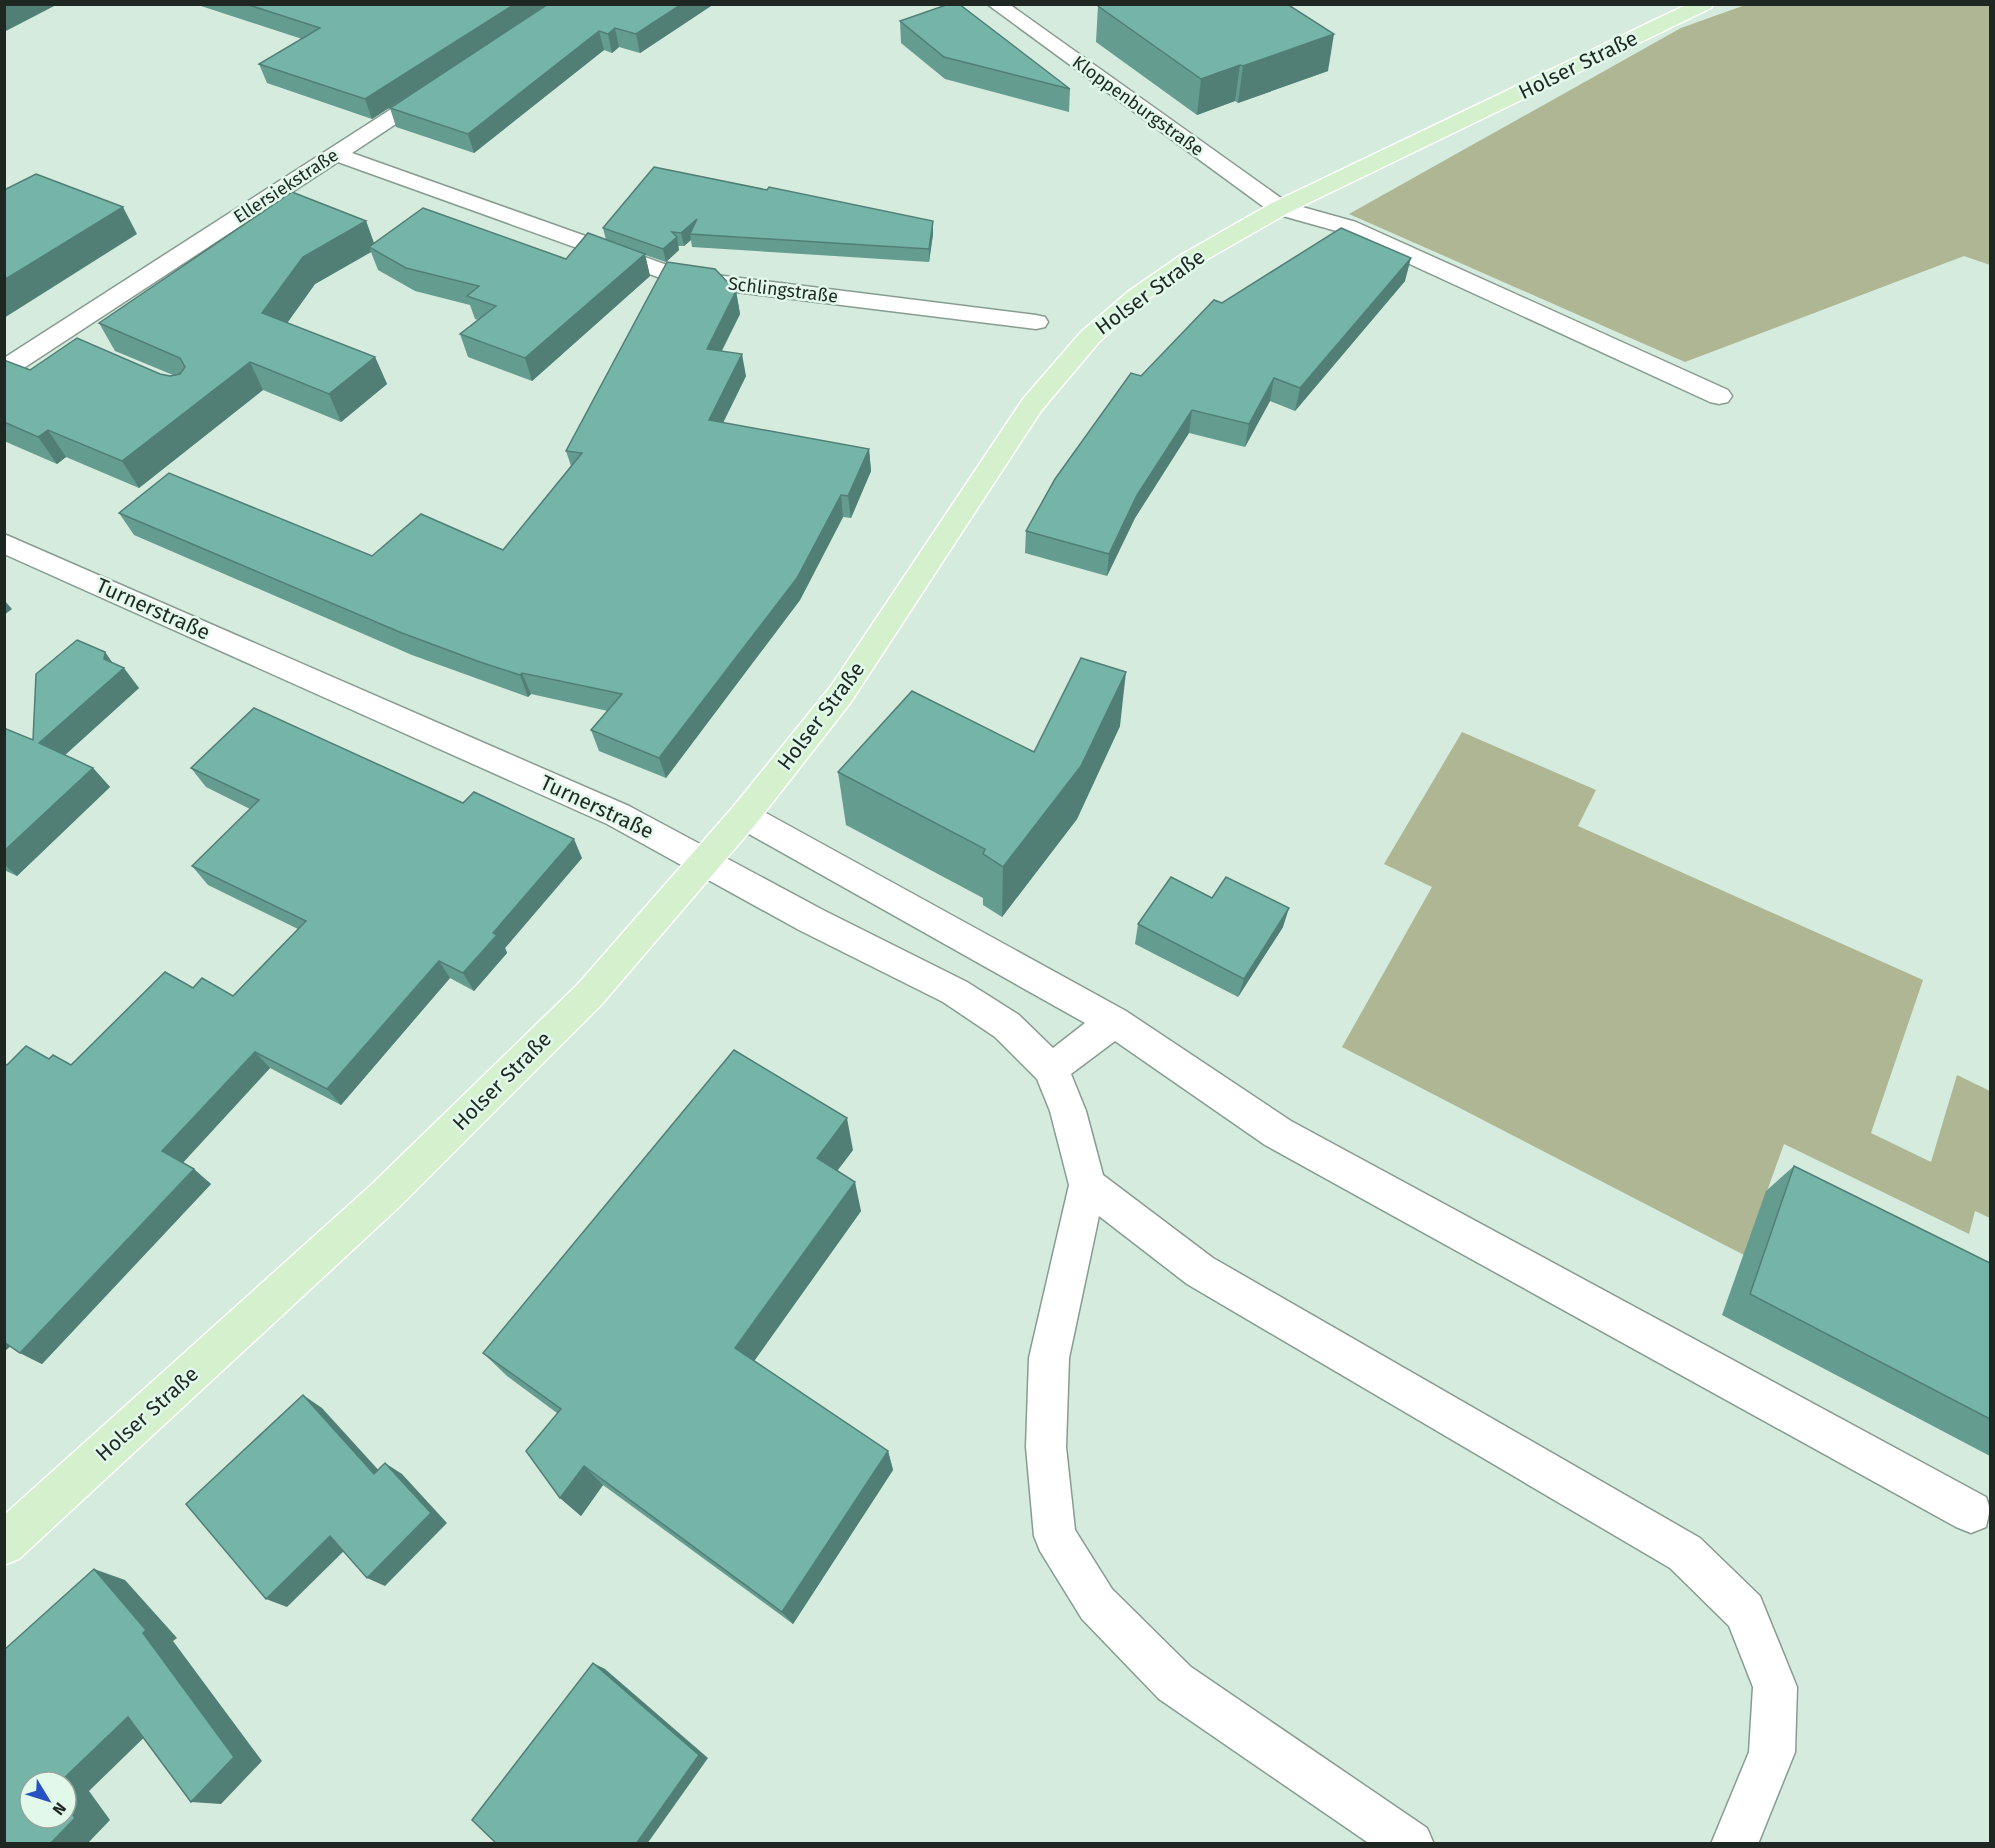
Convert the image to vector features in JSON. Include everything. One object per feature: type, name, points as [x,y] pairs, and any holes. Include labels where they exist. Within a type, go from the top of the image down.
[{"type":"main road","name":"Holser Straße","points":[[4,1544],[384,1197],[590,994],[744,816],[841,694],[1032,405],[1090,337],[1137,296],[1189,260],[1280,208],[1704,4]]},
{"type":"street","name":"Kloppenburgstraße","points":[[996,4],[1280,208],[1348,228],[1719,396]]},
{"type":"street","name":"Ellersiekstraße","points":[[4,369],[65,341],[335,154],[451,80]]},
{"type":"street","name":"Schlingstraße","points":[[335,154],[680,278],[1036,322]]},
{"type":"street","name":"Turnerstraße","points":[[4,543],[618,815],[811,920],[955,992],[1007,1026],[1050,1069],[1068,1111],[1087,1185]]},
{"type":"street","points":[[744,816],[1114,1022],[1278,1133],[1971,1512]]},
{"type":"street","points":[[1050,1069],[1114,1022]]},
{"type":"street","points":[[1411,1844],[1174,1683],[1097,1604],[1055,1536],[1046,1447],[1049,1358],[1087,1185],[1200,1271],[1685,1553],[1745,1611],[1775,1687],[1772,1752],[1734,1844]]},
{"type":"green space","points":[[1748,4],[1990,5],[1990,265],[1964,256],[1685,362],[1349,214],[1681,28]]},
{"type":"green space","points":[[1462,732],[1596,790],[1578,826],[1923,980],[1871,1133],[1931,1162],[1957,1075],[1990,1091],[1990,1218],[1975,1211],[1969,1234],[1784,1144],[1744,1255],[1342,1047],[1432,887],[1384,864]]},
{"type":"building","points":[[246,4],[515,4],[365,99],[259,64],[320,28]]},
{"type":"building","points":[[548,4],[682,4],[636,34],[615,28],[608,34],[599,31],[468,134],[390,108]]},
{"type":"building","points":[[949,4],[959,4],[1070,89],[944,57],[900,21]]},
{"type":"building","points":[[1103,4],[1287,4],[1334,34],[1201,79],[1098,6]]},
{"type":"building","points":[[654,167],[767,190],[769,187],[933,221],[929,249],[690,234],[697,219],[681,233],[672,232],[677,237],[663,249],[603,228]]},
{"type":"building","points":[[36,174],[123,207],[4,280],[4,190]]},
{"type":"building","points":[[292,192],[366,221],[303,257],[262,313],[375,357],[329,394],[250,362],[122,461],[48,430],[38,437],[4,422],[4,360],[30,370],[77,338],[160,374],[170,376],[180,374],[185,367],[180,358],[99,323]]},
{"type":"building","points":[[423,208],[566,259],[588,233],[645,254],[525,358],[460,334],[496,306],[467,296],[479,286],[406,268],[369,247]]},
{"type":"building","points":[[1341,228],[1411,258],[1300,388],[1274,378],[1249,424],[1192,410],[1137,495],[1109,554],[1026,531],[1055,479],[1131,373],[1141,376],[1214,300],[1222,303]]},
{"type":"building","points":[[667,262],[715,269],[736,291],[707,349],[742,354],[709,420],[869,449],[848,496],[841,495],[797,578],[659,758],[591,730],[622,694],[522,673],[520,675],[480,662],[402,633],[119,513],[169,473],[372,556],[421,514],[503,550],[582,453],[566,451]]},
{"type":"building","points":[[77,640],[105,652],[104,659],[124,668],[39,743],[93,768],[4,851],[4,728],[33,740],[36,674]]},
{"type":"building","points":[[1081,658],[1126,672],[1081,766],[1003,867],[983,854],[985,849],[838,772],[912,691],[1034,752]]},
{"type":"building","points":[[254,708],[463,803],[474,792],[574,839],[493,933],[497,935],[463,973],[439,961],[327,1089],[255,1052],[162,1151],[194,1169],[20,1353],[4,1342],[4,1063],[7,1065],[26,1046],[49,1059],[53,1055],[71,1065],[165,972],[193,988],[202,978],[233,996],[306,921],[192,866],[259,800],[191,768]]},
{"type":"building","points":[[1171,877],[1212,898],[1226,877],[1289,908],[1244,979],[1138,924]]},
{"type":"building","points":[[734,1050],[847,1118],[817,1158],[855,1182],[735,1348],[888,1451],[782,1612],[584,1466],[560,1498],[526,1451],[561,1409],[483,1353]]},
{"type":"building","points":[[1794,1166],[1990,1263],[1990,1419],[1750,1294]]},
{"type":"building","points":[[303,1395],[374,1474],[385,1463],[431,1513],[367,1578],[330,1536],[266,1599],[186,1504]]},
{"type":"building","points":[[94,1569],[146,1630],[143,1633],[234,1757],[191,1802],[128,1717],[73,1770],[18,1770],[18,1830],[63,1830],[50,1844],[4,1844],[4,1650]]},
{"type":"building","points":[[593,1663],[699,1755],[636,1844],[497,1844],[472,1820]]}]
